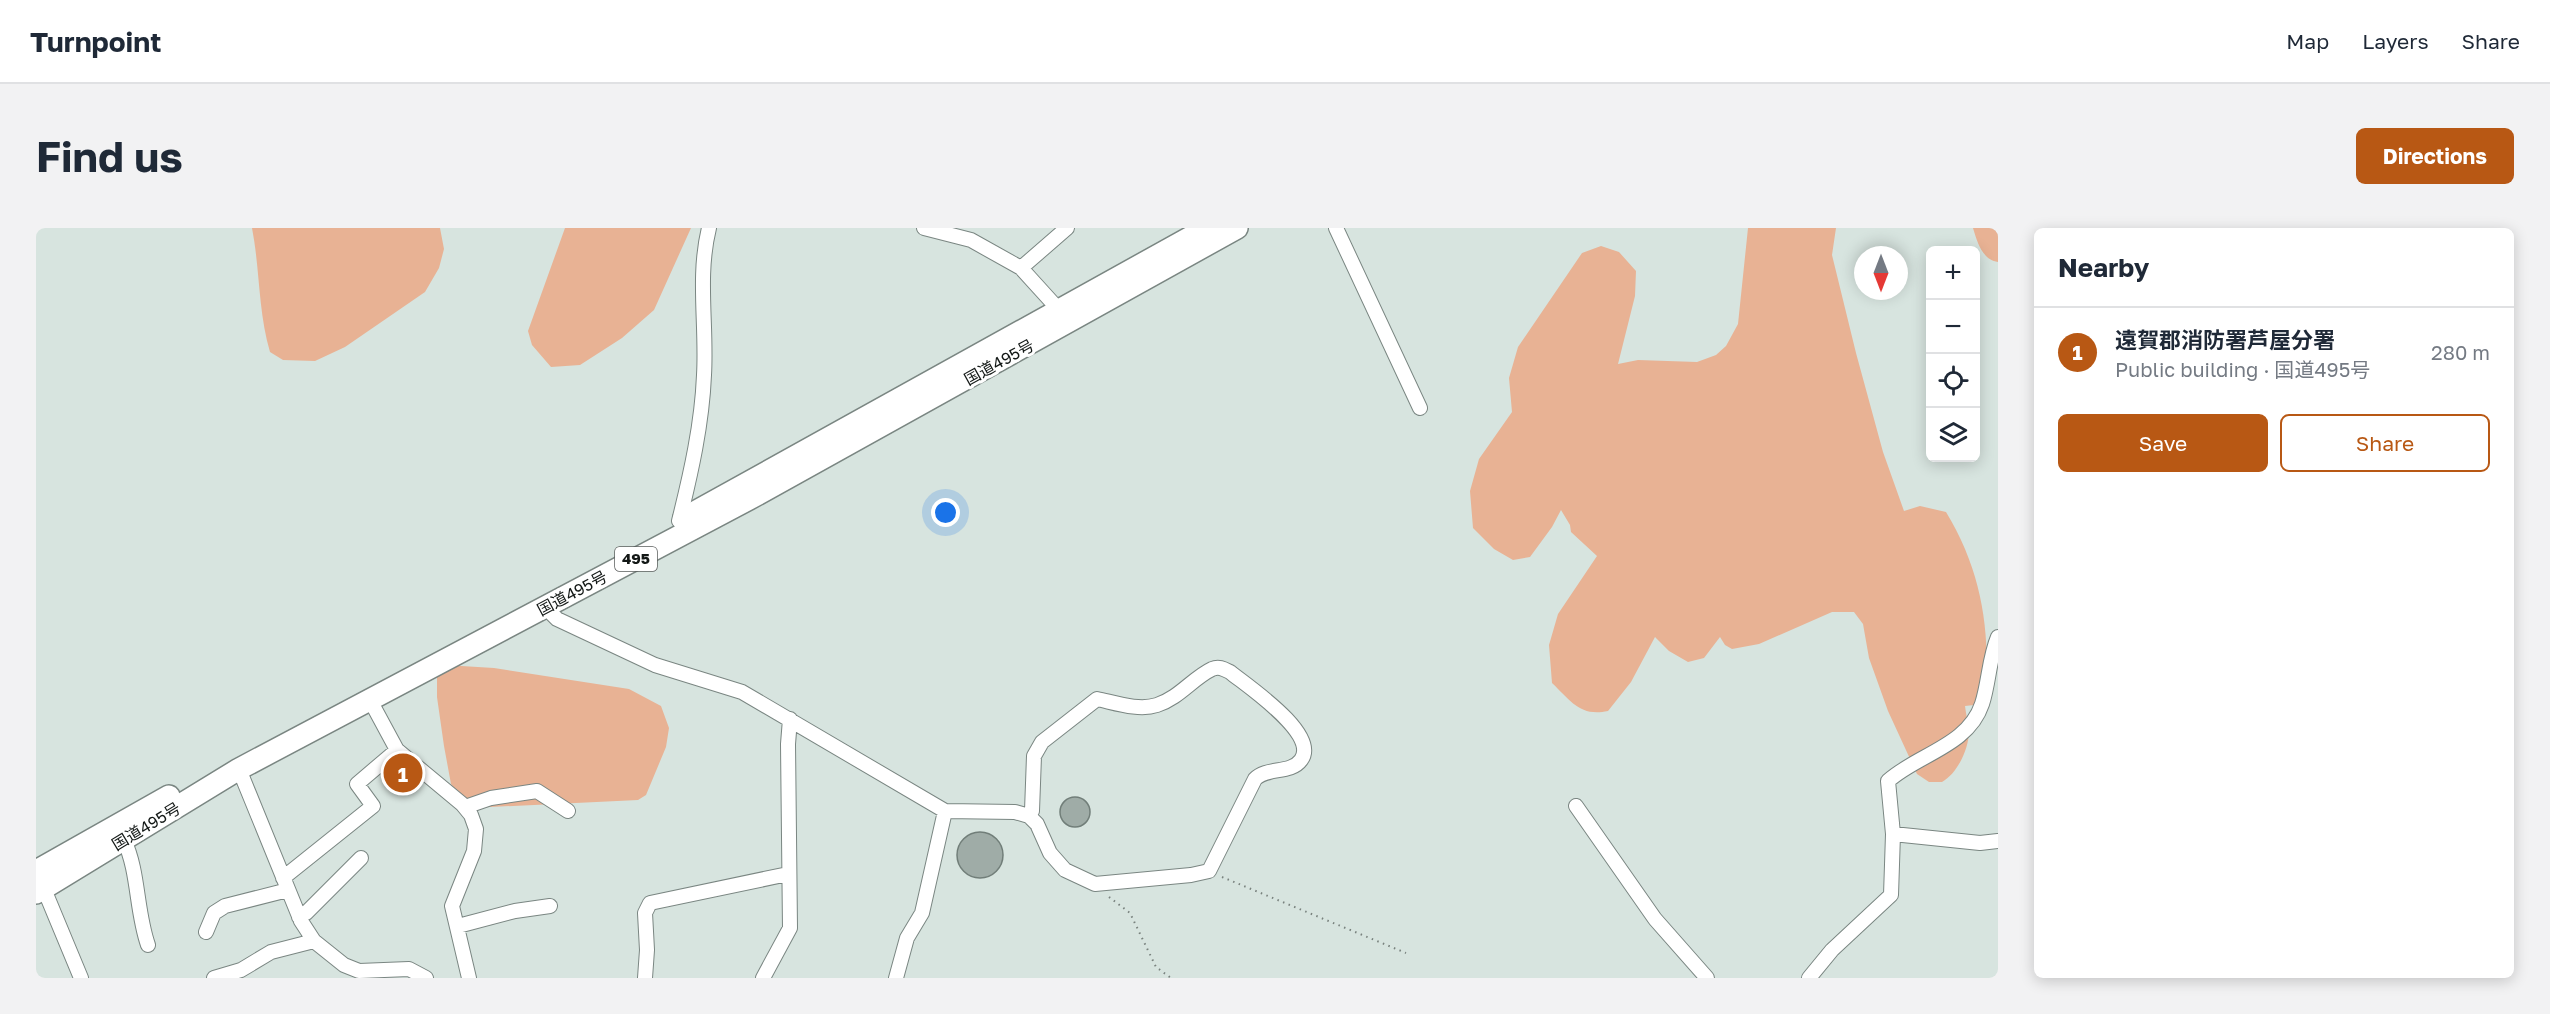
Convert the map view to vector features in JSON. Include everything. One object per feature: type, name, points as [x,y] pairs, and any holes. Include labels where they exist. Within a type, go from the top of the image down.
[{"type":"highway","name":"国道495号","points":[[38,885],[305,719],[679,520],[1207,228]]},
{"type":"highway","name":"国道495号","points":[[38,885],[124,840],[239,770],[753,498],[1237,228]]},
{"type":"street","points":[[679,520],[694,458],[704,375],[703,253],[709,228]]},
{"type":"street","points":[[924,228],[971,240],[1021,268],[1060,311]]},
{"type":"street","points":[[1021,268],[1067,228]]},
{"type":"street","points":[[1336,228],[1420,408]]},
{"type":"street","points":[[545,607],[557,620],[655,665],[742,692],[945,811],[1015,812],[1029,816],[1037,824],[1050,853],[1065,870],[1095,884],[1191,876],[1209,871],[1255,779],[1259,775],[1295,765],[1305,751],[1303,742],[1288,719],[1222,668],[1214,668],[1185,690],[1159,705],[1145,708],[1097,699],[1042,742],[1034,756],[1032,811],[1029,816]]},
{"type":"street","points":[[1809,978],[1832,950],[1891,895],[1893,834],[1888,781],[1901,769],[1956,740],[1970,727],[1982,706],[1998,637]]},
{"type":"street","points":[[370,700],[397,750],[465,807],[471,815],[476,829],[474,851],[452,906],[470,978]]},
{"type":"street","points":[[763,978],[789,928],[788,744],[790,719]]},
{"type":"street","points":[[206,932],[214,913],[225,906],[286,884],[373,806],[357,784],[397,750]]},
{"type":"street","points":[[239,770],[299,917],[314,941],[344,965],[359,971],[409,969],[426,978]]},
{"type":"street","points":[[465,807],[491,798],[537,791],[568,811]]},
{"type":"street","points":[[1576,806],[1655,919],[1707,978]]},
{"type":"street","points":[[896,978],[907,938],[922,913],[945,811]]},
{"type":"street","points":[[1893,834],[1980,843],[1998,841]]},
{"type":"street","points":[[124,840],[130,852],[142,929],[148,945]]},
{"type":"street","points":[[299,917],[306,913],[361,858]]},
{"type":"street","points":[[645,978],[647,950],[645,913],[650,903],[788,874]]},
{"type":"street","points":[[38,885],[81,978]]},
{"type":"street","points":[[458,926],[515,911],[550,906]]},
{"type":"street","points":[[214,978],[241,970],[271,952],[314,941]]},
{"type":"path","points":[[1209,871],[1406,952]]},
{"type":"path","points":[[1095,884],[1130,913],[1156,967],[1171,978]]},
{"type":"shaded area","points":[[252,228],[440,228],[444,249],[439,268],[425,292],[345,347],[315,361],[283,360],[270,352],[266,337]]},
{"type":"shaded area","points":[[565,228],[691,228],[654,310],[622,338],[580,365],[551,367],[532,345],[528,331]]},
{"type":"shaded area","points":[[1748,228],[1836,228],[1832,255],[1883,452],[1904,511],[1920,506],[1946,512],[1968,555],[1981,599],[1984,622],[1986,693],[1974,705],[1965,706],[1969,731],[1967,745],[1958,766],[1942,782],[1929,782],[1917,774],[1888,711],[1869,658],[1863,624],[1854,612],[1832,612],[1759,644],[1732,649],[1725,645],[1720,637],[1704,658],[1688,662],[1669,651],[1655,637],[1631,682],[1608,711],[1583,710],[1552,683],[1549,645],[1558,614],[1597,556],[1571,532],[1570,525],[1561,510],[1552,527],[1530,557],[1513,560],[1494,549],[1473,528],[1470,491],[1479,459],[1512,412],[1509,378],[1518,347],[1582,253],[1601,246],[1619,252],[1636,271],[1635,296],[1618,364],[1638,360],[1697,362],[1716,355],[1726,346],[1738,324]]},
{"type":"shaded area","points":[[1973,228],[1998,228],[1998,262],[1988,258],[1978,244]]},
{"type":"shaded area","points":[[445,665],[494,668],[629,689],[661,706],[669,728],[666,747],[646,795],[638,800],[470,808],[451,784],[444,746],[437,697],[437,676]]},
{"type":"building","points":[[1075,797],[1086,801],[1090,812],[1086,823],[1075,827],[1064,823],[1060,812],[1064,801]]},
{"type":"building","points":[[980,832],[996,839],[1003,855],[996,871],[980,878],[964,871],[957,855],[964,839]]},
{"type":"place","name":"遠賀郡消防署芦屋分署","points":[[403,773]]}]
